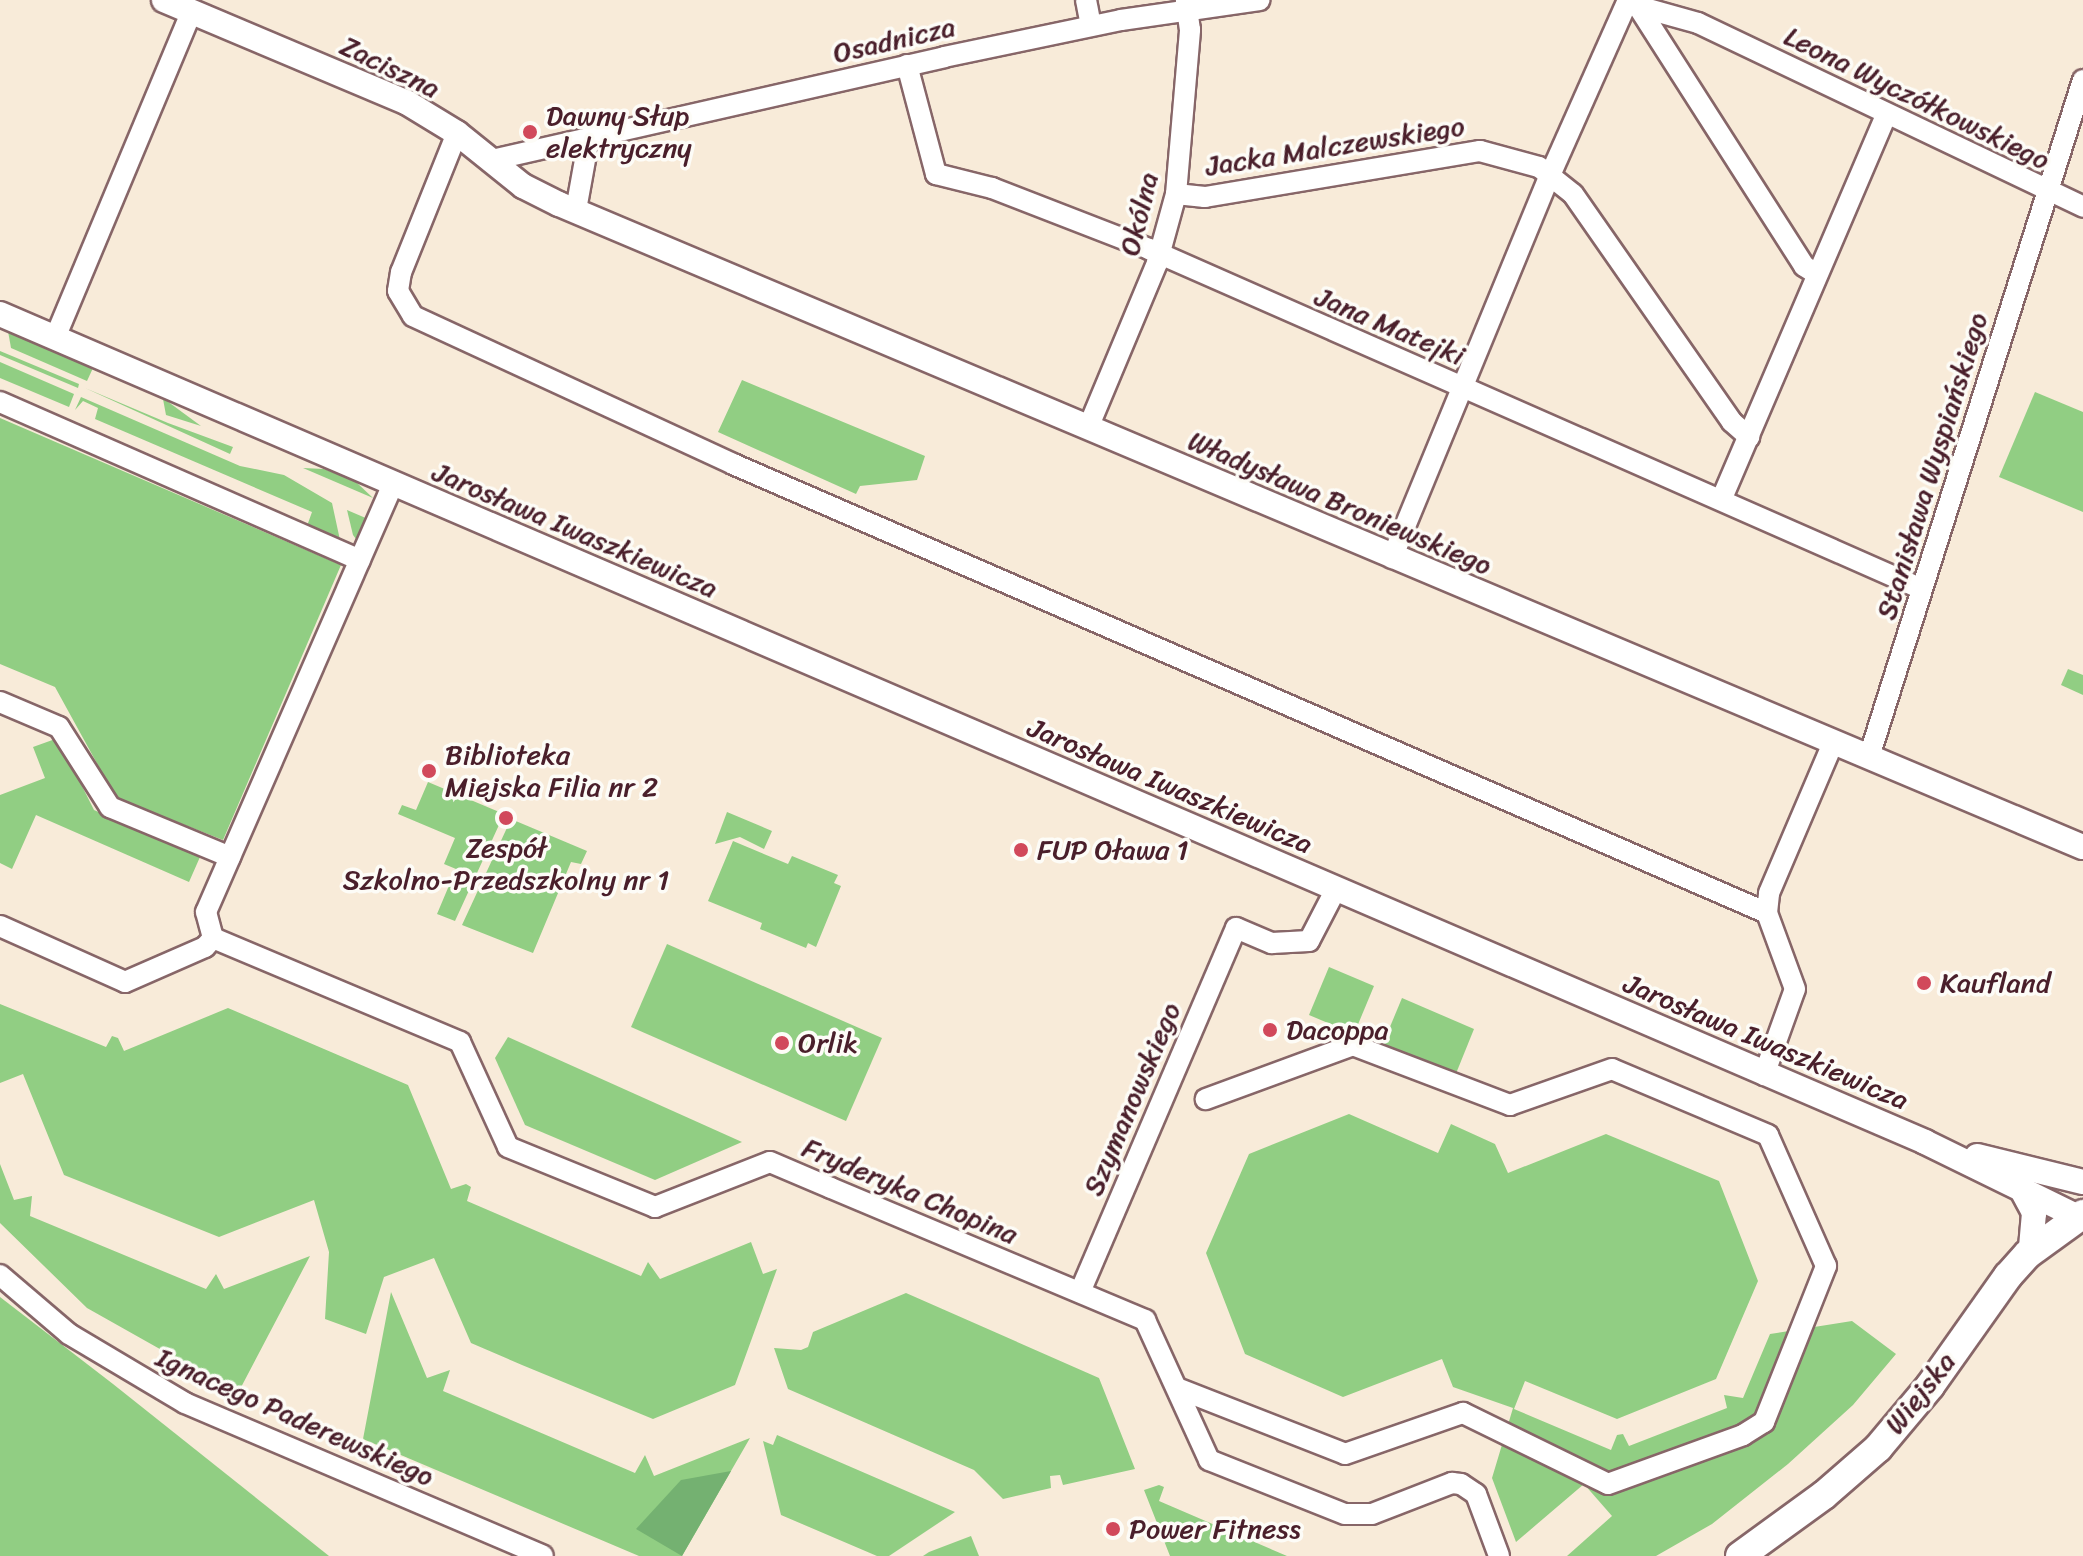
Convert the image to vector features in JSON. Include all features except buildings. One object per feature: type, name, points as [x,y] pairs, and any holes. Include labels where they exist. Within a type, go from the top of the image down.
[{"type":"main road","name":"Wiejska","points":[[1740,1556],[1824,1495],[1878,1448],[1930,1386],[1991,1295],[2031,1251],[2081,1215]]},
{"type":"street","name":"Zaciszna","points":[[164,0],[406,102],[457,133],[492,160]]},
{"type":"street","points":[[1086,0],[1091,26]]},
{"type":"street","name":"Osadnicza","points":[[589,138],[907,65],[1187,6],[1260,0]]},
{"type":"street","points":[[1633,2],[1804,266],[1817,274]]},
{"type":"street","points":[[1392,558],[1551,173],[1633,2]]},
{"type":"street","name":"Leona Wyczółkowskiego","points":[[1633,2],[1683,18],[1885,117],[2083,207]]},
{"type":"street","name":"Okólna","points":[[1088,428],[1160,256],[1176,194],[1187,6]]},
{"type":"street","points":[[55,338],[192,11]]},
{"type":"street","points":[[1664,48],[1666,30],[1683,18]]},
{"type":"street","name":"Jana Matejki","points":[[907,65],[936,174],[992,188],[1160,256],[1722,498],[1922,589]]},
{"type":"street","name":"Stanisława Wyspiańskiego","points":[[1869,757],[2083,80]]},
{"type":"street","points":[[1722,498],[1885,117]]},
{"type":"street","points":[[457,133],[404,260],[398,291],[413,316],[720,459],[1767,913]]},
{"type":"street","points":[[492,160],[589,138],[576,210]]},
{"type":"street","name":"Jacka Malczewskiego","points":[[1176,194],[1205,197],[1480,151],[1551,173],[1573,194],[1732,422],[1749,437]]},
{"type":"street","name":"Władysława Broniewskiego","points":[[492,160],[523,186],[576,210],[1392,558],[2083,847]]},
{"type":"street","name":"Jarosława Iwaszkiewicza","points":[[0,314],[1925,1142],[2081,1215]]},
{"type":"street","points":[[0,402],[360,560]]},
{"type":"street","name":"Jarosława Iwaszkiewicza","points":[[213,938],[206,912],[393,483]]},
{"type":"street","points":[[0,702],[59,727],[110,807],[230,857]]},
{"type":"street","points":[[1764,1075],[1795,989],[1767,913],[1775,874],[1833,743]]},
{"type":"street","name":"Szymanowskiego","points":[[1080,1292],[1236,928],[1272,943],[1309,941],[1336,889]]},
{"type":"street","points":[[0,926],[125,982],[205,947],[213,938]]},
{"type":"street","name":"Fryderyka Chopina","points":[[213,938],[460,1042],[508,1147],[655,1207],[770,1162],[1145,1320],[1209,1460],[1345,1514],[1372,1514],[1452,1483],[1476,1494],[1499,1556]]},
{"type":"street","points":[[1177,1388],[1345,1454],[1463,1413],[1608,1484],[1743,1435],[1764,1422],[1826,1266],[1768,1135],[1612,1069],[1510,1105],[1353,1045],[1206,1099]]},
{"type":"street","name":"Jarosława Iwaszkiewicza","points":[[1925,1142],[2083,1182]]},
{"type":"street","points":[[2058,1177],[2077,1196],[2081,1215]]},
{"type":"street","points":[[2022,1190],[2034,1213],[2031,1251]]},
{"type":"street","name":"Ignacego Paderewskiego","points":[[0,1275],[69,1334],[185,1403],[543,1556]]},
{"type":"green space","points":[[8,331],[93,368],[87,381],[11,348]]},
{"type":"green space","points":[[0,351],[79,384],[78,388],[0,355]]},
{"type":"green space","points":[[0,362],[74,394],[69,407],[0,378]]},
{"type":"green space","points":[[742,380],[925,456],[917,480],[860,486],[856,494],[718,432]]},
{"type":"green space","points":[[85,388],[168,423],[233,447],[230,454]]},
{"type":"green space","points":[[2035,392],[2083,412],[2083,512],[1999,477]]},
{"type":"green space","points":[[81,397],[240,466],[284,475],[332,503],[340,540],[307,526],[312,512],[95,419],[98,408],[83,401],[75,410]]},
{"type":"green space","points":[[163,399],[167,401],[201,426],[166,415]]},
{"type":"green space","points":[[0,418],[341,565],[223,840],[116,798],[55,687],[0,664]]},
{"type":"green space","points":[[303,468],[324,469],[355,481],[373,498]]},
{"type":"green space","points":[[347,510],[368,519],[356,539],[353,535]]},
{"type":"green space","points":[[2068,669],[2083,675],[2083,695],[2061,685]]},
{"type":"green space","points":[[58,738],[94,810],[200,857],[189,882],[36,815],[12,869],[0,863],[0,795],[45,778],[33,747]]},
{"type":"green space","points":[[428,782],[504,814],[455,921],[437,914],[456,869],[444,864],[455,838],[398,814],[402,805],[416,810]]},
{"type":"green space","points":[[727,812],[772,831],[764,849],[740,837],[715,844]]},
{"type":"green space","points":[[511,819],[587,851],[581,864],[571,862],[533,953],[462,925]]},
{"type":"green space","points":[[733,841],[788,864],[792,856],[838,875],[834,883],[841,886],[816,947],[808,943],[806,948],[760,929],[762,923],[708,901]]},
{"type":"green space","name":"Orlik","points":[[667,944],[882,1038],[846,1121],[631,1027]]},
{"type":"green space","points":[[1329,967],[1374,986],[1354,1034],[1309,1015]]},
{"type":"green space","points":[[1402,998],[1474,1029],[1455,1076],[1382,1046]]},
{"type":"green space","points":[[0,1004],[106,1047],[112,1036],[118,1038],[124,1051],[228,1008],[408,1085],[451,1189],[466,1184],[471,1187],[467,1201],[641,1276],[648,1262],[660,1279],[751,1242],[763,1274],[777,1269],[735,1385],[653,1419],[522,1365],[471,1343],[434,1258],[384,1277],[366,1334],[325,1319],[329,1252],[314,1200],[219,1237],[64,1175],[23,1074],[0,1083]]},
{"type":"green space","points":[[508,1037],[742,1142],[655,1180],[525,1125],[495,1058]]},
{"type":"green space","points":[[1349,1114],[1438,1153],[1451,1124],[1495,1144],[1508,1173],[1606,1134],[1719,1181],[1758,1281],[1716,1379],[1617,1419],[1525,1381],[1514,1409],[1611,1450],[1617,1435],[1623,1434],[1629,1446],[1727,1408],[1724,1395],[1743,1398],[1770,1334],[1852,1321],[1896,1354],[1853,1405],[1788,1464],[1712,1524],[1656,1556],[1567,1556],[1612,1516],[1584,1484],[1516,1542],[1492,1478],[1513,1408],[1453,1387],[1442,1359],[1343,1397],[1245,1354],[1206,1253],[1249,1154]]},
{"type":"green space","points":[[0,1164],[14,1200],[32,1196],[30,1216],[206,1289],[216,1274],[224,1289],[310,1256],[238,1393],[87,1308],[0,1223]]},
{"type":"green space","points":[[391,1292],[427,1378],[450,1370],[443,1391],[635,1473],[645,1455],[654,1476],[750,1438],[682,1556],[639,1556],[363,1439]]},
{"type":"green space","points":[[906,1293],[1099,1378],[1135,1469],[1063,1485],[1060,1475],[1050,1476],[1051,1488],[1003,1499],[974,1470],[788,1389],[774,1348],[801,1350],[808,1347],[813,1332]]},
{"type":"green space","points":[[0,1297],[113,1384],[329,1556],[0,1556]]},
{"type":"green space","points":[[777,1435],[955,1512],[889,1556],[877,1556],[781,1515],[763,1441],[773,1445]]},
{"type":"green space","points":[[731,1471],[682,1556],[636,1529],[681,1480]]},
{"type":"green space","points":[[1159,1485],[1164,1487],[1159,1501],[1287,1556],[1170,1556],[1144,1490]]},
{"type":"green space","points":[[971,1536],[979,1556],[923,1556],[929,1552]]},
{"type":"place","name":"Dawny Słup elektryczny","points":[[530,132]]},
{"type":"place","name":"Biblioteka Miejska Filia nr 2","points":[[429,771]]},
{"type":"place","name":"Zespół Szkolno-Przedszkolny nr 1","points":[[506,818]]},
{"type":"place","name":"FUP Oława 1","points":[[1021,850]]},
{"type":"place","name":"Kaufland","points":[[1924,983]]},
{"type":"place","name":"Dacoppa","points":[[1270,1030]]},
{"type":"place","name":"Orlik","points":[[782,1043]]},
{"type":"place","name":"Power Fitness","points":[[1113,1529]]}]
